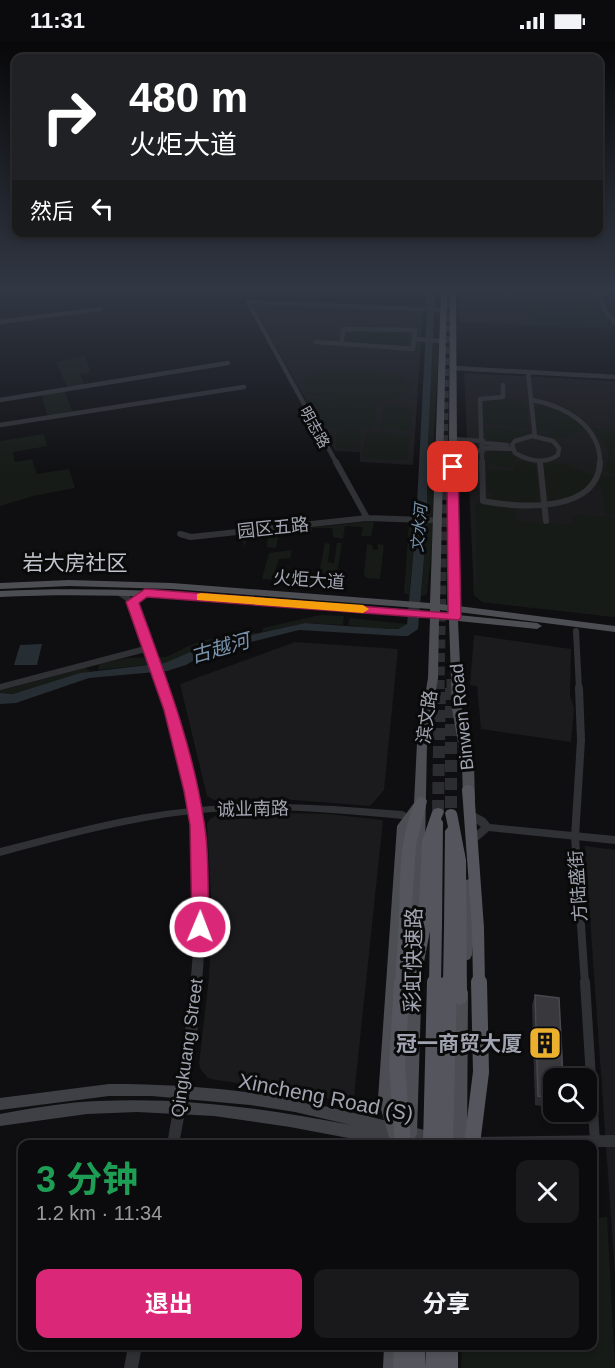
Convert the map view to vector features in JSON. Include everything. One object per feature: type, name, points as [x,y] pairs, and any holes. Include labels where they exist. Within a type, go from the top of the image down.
[{"type":"highway","points":[[460,1140],[481,1072],[474,838],[468,789]]},
{"type":"highway","points":[[402,1140],[398,1066],[407,856],[419,804]]},
{"type":"highway","name":"彩虹快速路","points":[[414,977],[424,930],[428,841],[438,812],[443,926],[459,1140]]},
{"type":"highway","name":"彩虹快速路","points":[[431,1140],[451,813],[460,860],[460,999]]},
{"type":"highway","points":[[402,1368],[403,1350]]},
{"type":"highway","points":[[416,1368],[417,1350]]},
{"type":"highway","points":[[434,1368],[435,1350]]},
{"type":"highway","points":[[448,1350],[449,1368]]},
{"type":"main road","name":"滨文路","points":[[402,1140],[414,977],[422,743],[433,678],[430,610],[440,352]]},
{"type":"main road","name":"Binwen Road","points":[[453,352],[454,613],[457,708],[468,765],[470,914],[460,999],[459,1140]]},
{"type":"main road","name":"火炬大道","points":[[0,586],[95,583],[430,610],[615,636]]},
{"type":"main road","name":"火炬大道","points":[[0,594],[194,592]]},
{"type":"main road","name":"火炬大道","points":[[454,613],[615,629]]},
{"type":"main road","points":[[402,1140],[385,1099],[403,820],[419,804]]},
{"type":"main road","name":"Xincheng Road (S)","points":[[0,1104],[63,1094],[109,1090],[183,1092],[294,1106],[402,1140]]},
{"type":"main road","name":"Xincheng Road (S)","points":[[0,1120],[101,1107],[180,1108],[281,1119],[402,1140]]},
{"type":"main road","points":[[392,1368],[393,1350]]},
{"type":"main road","points":[[445,1368],[447,1350]]},
{"type":"street","name":"明志路","points":[[275,352],[367,518]]},
{"type":"street","points":[[0,399],[228,363]]},
{"type":"street","points":[[453,368],[615,377]]},
{"type":"street","points":[[528,373],[535,436]]},
{"type":"street","points":[[503,385],[503,397],[480,399],[483,501],[544,506],[573,498],[599,480],[606,456],[603,444],[585,425],[560,409],[532,400]]},
{"type":"street","points":[[0,425],[244,387]]},
{"type":"street","points":[[535,436],[554,441],[560,453],[553,460],[540,461],[520,456],[513,447],[517,439],[535,436]]},
{"type":"street","points":[[452,439],[483,446]]},
{"type":"street","points":[[452,449],[483,446],[513,447]]},
{"type":"street","points":[[540,461],[546,521]]},
{"type":"street","name":"园区五路","points":[[180,534],[191,537],[367,518],[453,521]]},
{"type":"street","points":[[119,592],[132,602],[145,593]]},
{"type":"street","name":"Qingkuang Street","points":[[132,602],[183,751],[196,811],[201,894],[196,1009],[174,1140]]},
{"type":"street","name":"方陆盛街","points":[[576,631],[581,740],[575,837],[595,1140]]},
{"type":"street","points":[[3,686],[149,648]]},
{"type":"street","name":"诚业南路","points":[[0,852],[99,826],[196,811],[253,807],[323,808],[403,820]]},
{"type":"street","points":[[472,815],[487,827],[615,840]]},
{"type":"street","points":[[474,838],[487,827]]},
{"type":"street","points":[[597,1142],[615,1141]]},
{"type":"street","points":[[131,1368],[134,1350]]},
{"type":"shaded area","points":[[279,352],[420,352],[413,465],[360,462],[360,452],[335,451]]},
{"type":"shaded area","points":[[433,352],[439,352],[433,454],[434,517],[427,516]]},
{"type":"shaded area","points":[[85,356],[91,372],[80,374],[84,385],[67,387],[56,362]]},
{"type":"shaded area","points":[[314,370],[404,374],[403,378],[409,383],[410,389],[404,395],[382,400],[354,401],[320,397],[309,393],[302,386],[304,380],[313,374]]},
{"type":"shaded area","points":[[464,373],[615,381],[615,617],[482,602],[474,595]]},
{"type":"shaded area","points":[[64,390],[73,413],[48,417],[41,394]]},
{"type":"shaded area","points":[[305,399],[376,402],[374,427],[368,429],[321,427]]},
{"type":"shaded area","points":[[508,399],[508,403],[520,400],[526,404],[529,429],[484,423],[483,405],[489,404],[484,400]]},
{"type":"shaded area","points":[[538,404],[551,406],[563,412],[585,428],[562,438],[538,435],[549,434],[549,430],[537,430],[536,408]]},
{"type":"shaded area","points":[[383,406],[411,408],[410,430],[381,428]]},
{"type":"shaded area","points":[[488,428],[514,429],[531,433],[531,435],[520,436],[508,444],[488,442],[485,430]]},
{"type":"shaded area","points":[[338,429],[362,430],[359,450],[336,449]]},
{"type":"shaded area","points":[[591,429],[615,430],[615,474],[604,471],[608,453],[604,443]]},
{"type":"shaded area","points":[[366,432],[409,435],[407,460],[362,458]]},
{"type":"shaded area","points":[[44,434],[47,446],[13,452],[15,462],[32,459],[37,474],[69,469],[75,488],[33,496],[0,506],[0,441]]},
{"type":"shaded area","points":[[488,451],[508,451],[517,458],[510,467],[487,465]]},
{"type":"shaded area","points":[[518,460],[535,464],[539,500],[529,504],[486,499],[492,496],[487,491],[487,470],[513,471],[514,464]]},
{"type":"shaded area","points":[[561,462],[598,478],[581,492],[568,499],[554,502],[548,500],[544,465]]},
{"type":"shaded area","points":[[603,476],[615,477],[615,515],[605,514],[602,486],[597,486]]},
{"type":"shaded area","points":[[475,502],[515,505],[517,521],[573,525],[572,515],[615,517],[615,617],[482,602],[474,595],[473,584],[477,584]]},
{"type":"shaded area","points":[[364,522],[374,522],[371,536],[361,536],[363,527],[345,526],[343,539],[333,537],[332,528],[312,528],[311,533],[304,534],[301,530],[279,533],[276,548],[267,547],[268,534],[261,537],[247,537],[245,546],[239,537],[240,535]]},
{"type":"shaded area","points":[[409,523],[416,523],[409,595],[404,593]]},
{"type":"shaded area","points":[[427,523],[433,524],[432,550],[427,594],[421,596]]},
{"type":"shaded area","points":[[325,543],[330,544],[328,562],[334,563],[337,543],[342,543],[337,574],[319,573]]},
{"type":"shaded area","points":[[367,544],[372,545],[373,550],[378,550],[378,544],[384,545],[380,579],[367,578],[364,575]]},
{"type":"shaded area","points":[[292,550],[290,558],[279,559],[275,571],[279,572],[281,567],[287,567],[285,580],[262,579],[269,553]]},
{"type":"shaded area","points":[[320,615],[344,616],[343,625],[305,623],[262,632],[263,628]]},
{"type":"shaded area","points":[[350,618],[407,624],[387,630],[348,625]]},
{"type":"shaded area","points":[[251,631],[256,634],[206,645],[165,663],[98,670],[99,664],[127,658],[166,657],[200,641]]},
{"type":"shaded area","points":[[474,635],[571,649],[570,696],[574,708],[571,742],[481,729],[477,686],[470,685]]},
{"type":"shaded area","points":[[295,642],[398,649],[384,790],[370,806],[269,798],[214,800],[207,796],[180,684]]},
{"type":"shaded area","points":[[85,668],[91,671],[13,694],[0,693],[0,690]]},
{"type":"shaded area","points":[[328,814],[383,820],[353,1106],[309,1093],[208,1078],[199,1064],[209,977],[212,914],[207,824],[217,815]]},
{"type":"shaded area","points":[[585,846],[615,850],[615,1274]]},
{"type":"shaded area","points":[[607,1217],[615,1368],[461,1368],[462,1350],[597,1350],[597,1218]]},
{"type":"water","points":[[425,352],[432,352],[427,523],[418,629],[408,636],[299,630],[206,653],[186,665],[167,671],[89,678],[16,703],[0,704],[0,693],[13,694],[80,673],[165,663],[206,645],[305,623],[398,629],[407,624],[416,523]]},
{"type":"water","points":[[42,644],[37,665],[14,665],[20,645]]},
{"type":"building","name":"冠一商贸大厦","points":[[535,995],[559,998],[562,1068],[543,1068],[543,1097],[538,1096]]},
{"type":"tunnel","points":[[444,464],[446,352]]},
{"type":"tunnel","points":[[440,689],[444,462]]},
{"type":"tunnel","points":[[451,679],[451,813]]},
{"type":"tunnel","points":[[438,812],[440,688]]},
{"type":"slow traffic","points":[[201,597],[363,609]]},
{"type":"place","name":"冠一商贸大厦","points":[[545,1043]]},
{"type":"district","name":"岩大房社区","points":[[75,562]]},
{"type":"route","points":[[200,927],[201,894],[197,825],[192,791],[171,710],[132,602],[145,593],[455,617],[453,608],[453,467]]},
{"type":"water label","name":"文水河","points":[[419,528]]},
{"type":"water label","name":"古越河","points":[[220,648]]}]
